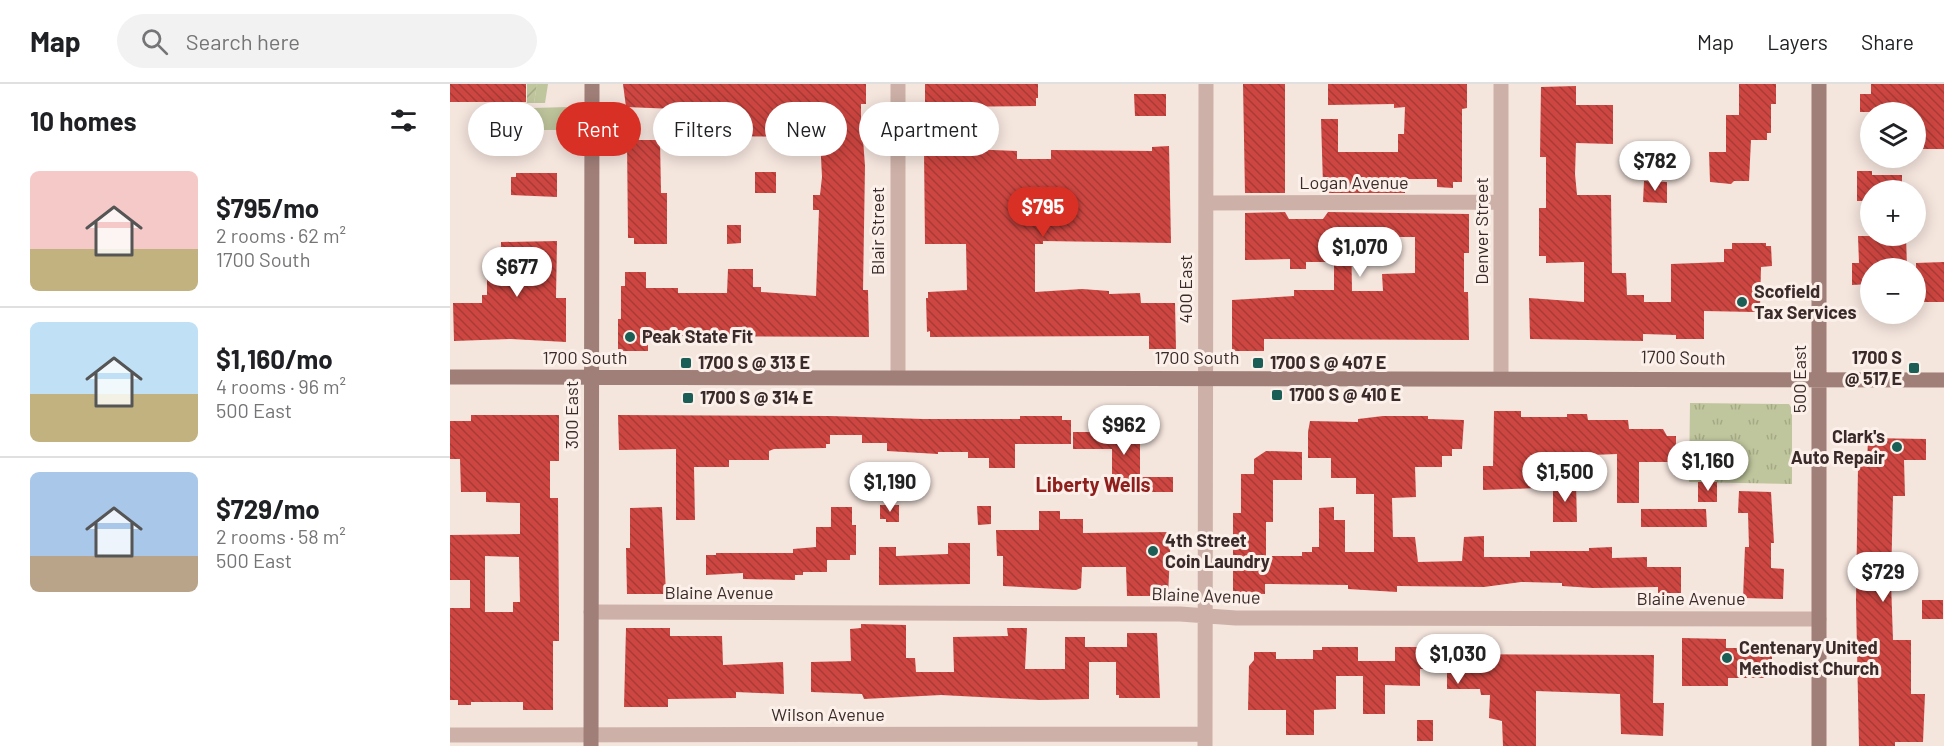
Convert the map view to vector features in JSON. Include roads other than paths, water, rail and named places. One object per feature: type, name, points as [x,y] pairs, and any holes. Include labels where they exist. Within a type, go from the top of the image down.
[{"type":"street","name":"300 East","points":[[591,740],[592,84]]},
{"type":"street","name":"Blair Street","points":[[898,84],[898,377]]},
{"type":"street","name":"400 East","points":[[1205,740],[1206,84]]},
{"type":"street","name":"Denver Street","points":[[1501,84],[1501,377]]},
{"type":"street","name":"500 East","points":[[1819,84],[1819,746]]},
{"type":"street","name":"Logan Avenue","points":[[1206,203],[1501,202]]},
{"type":"street","name":"1700 South","points":[[450,377],[1501,377],[1944,380]]},
{"type":"street","name":"Blaine Avenue","points":[[591,612],[1101,613],[1205,616],[1819,619]]},
{"type":"street","name":"Wilson Avenue","points":[[450,735],[591,740],[1205,740]]},
{"type":"place","name":"Scofield Tax Services","points":[[1742,302]]},
{"type":"place","name":"Peak State Fit","points":[[630,337]]},
{"type":"place","name":"1700 S @ 313 E","points":[[686,363]]},
{"type":"place","name":"1700 S @ 407 E","points":[[1258,363]]},
{"type":"place","name":"1700 S @ 517 E","points":[[1914,368]]},
{"type":"place","name":"1700 S @ 410 E","points":[[1277,395]]},
{"type":"place","name":"1700 S @ 314 E","points":[[688,398]]},
{"type":"place","name":"Clark's Auto Repair","points":[[1897,447]]},
{"type":"place","name":"4th Street Coin Laundry","points":[[1153,551]]},
{"type":"place","name":"Centenary United Methodist Church","points":[[1727,658]]},
{"type":"district","name":"Liberty Wells","points":[[1093,485]]}]
